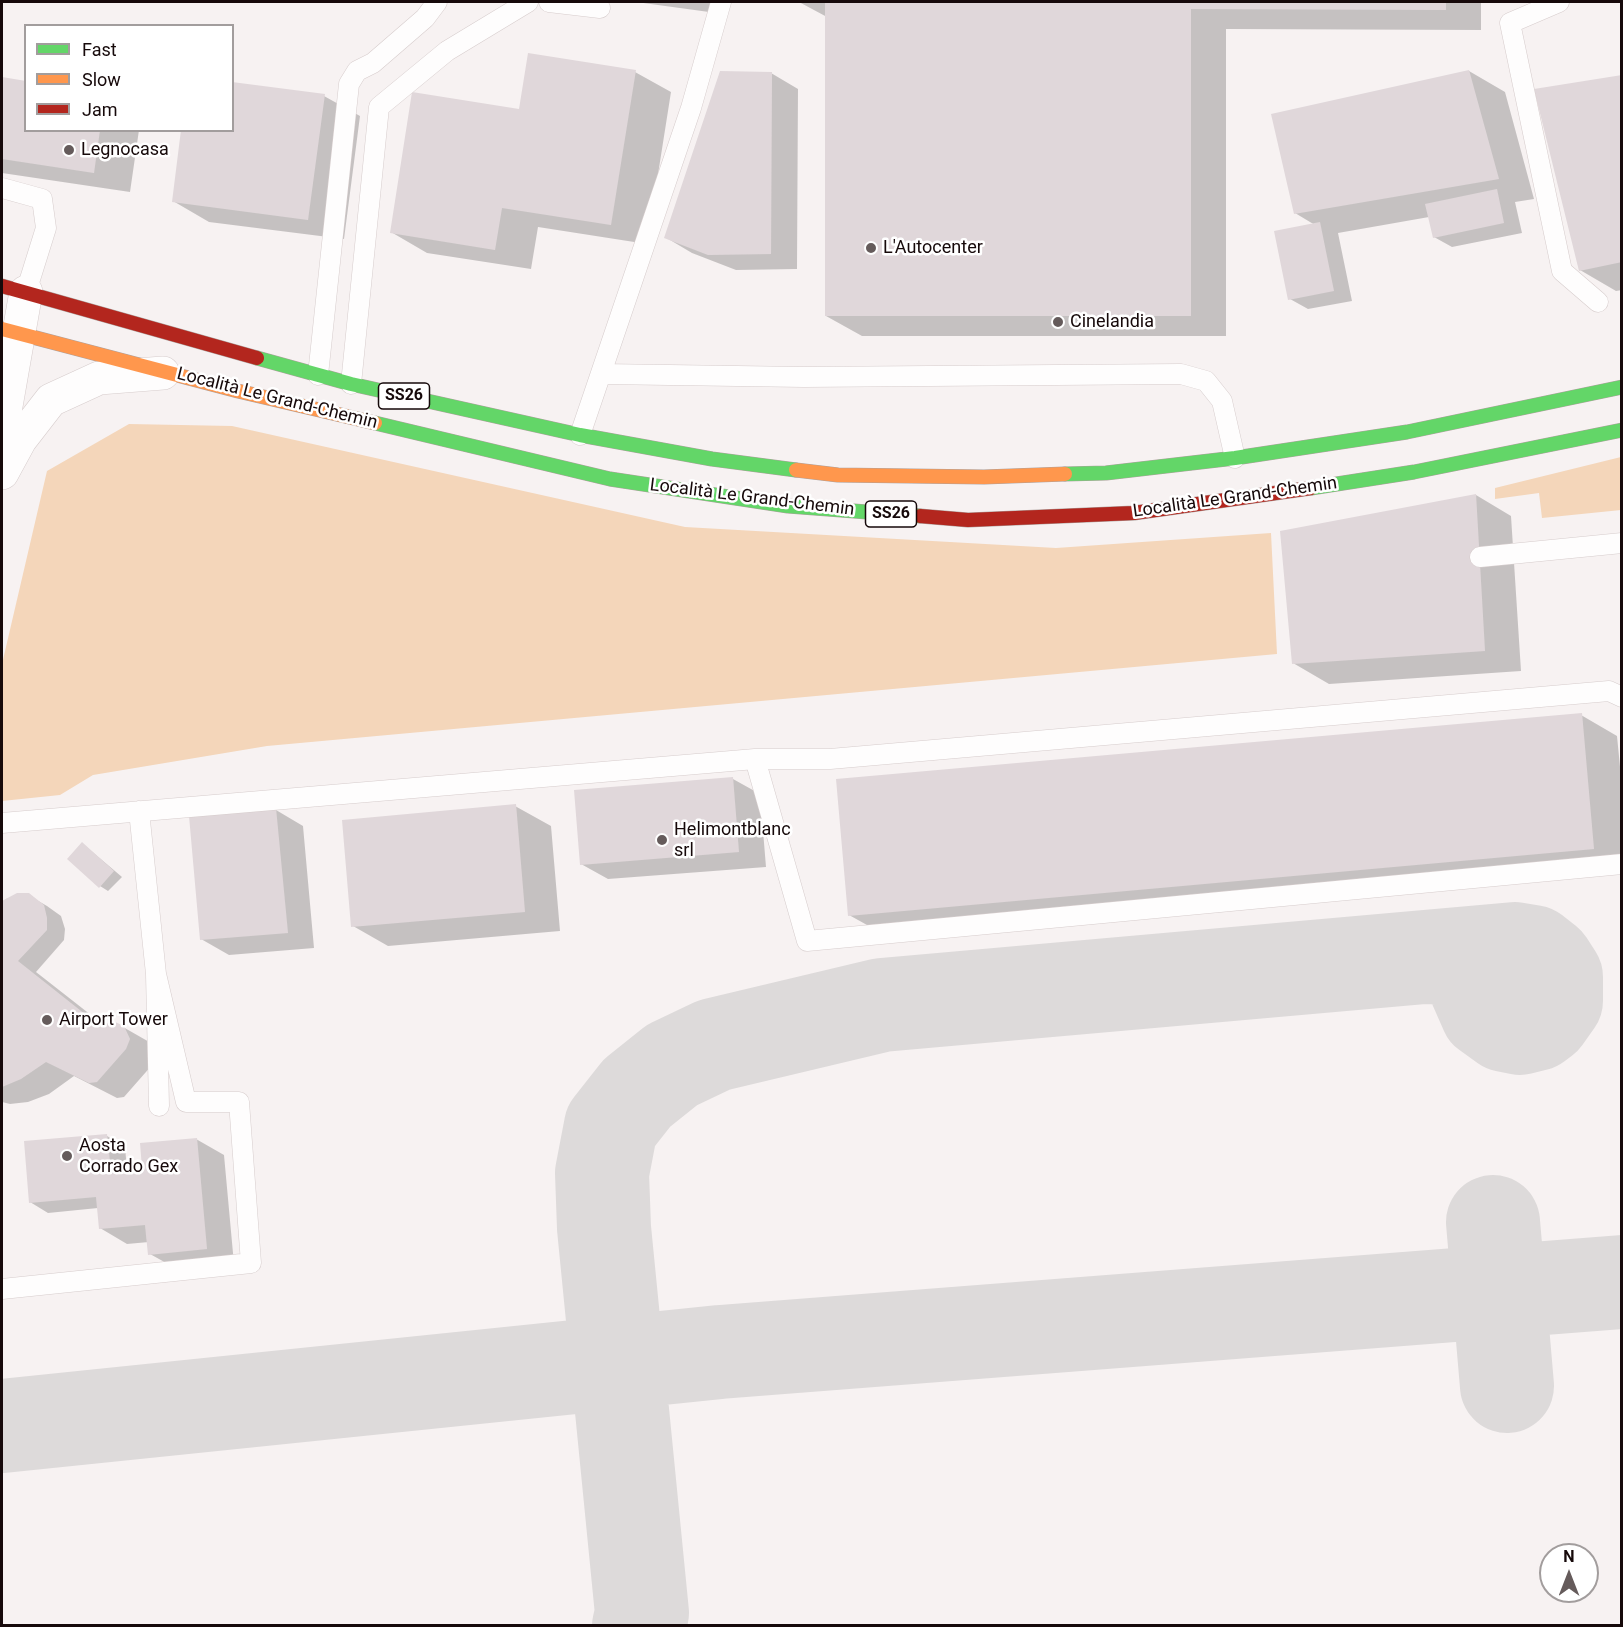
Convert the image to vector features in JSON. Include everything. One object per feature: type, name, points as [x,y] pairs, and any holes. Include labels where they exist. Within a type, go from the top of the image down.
[{"type":"main road","name":"Località Le Grand-Chemin","points":[[14,289],[351,384],[580,435],[712,459],[838,475],[984,477],[1106,473],[1235,458],[1407,432],[1622,387]]},
{"type":"main road","name":"Località Le Grand-Chemin","points":[[10,331],[610,479],[788,506],[968,520],[1134,513],[1268,495],[1414,472],[1622,430]]},
{"type":"street","points":[[2,429],[14,289]]},
{"type":"street","points":[[2,473],[20,440],[51,400],[99,378],[169,372]]},
{"type":"lane","points":[[318,375],[349,84],[357,71],[373,63],[425,18],[437,2]]},
{"type":"lane","points":[[351,384],[379,106],[447,51],[528,2]]},
{"type":"lane","points":[[549,2],[600,8]]},
{"type":"lane","points":[[580,435],[694,98],[721,2]]},
{"type":"lane","points":[[1559,2],[1510,23],[1562,271],[1598,302]]},
{"type":"lane","points":[[2,188],[42,199],[46,228],[14,289]]},
{"type":"lane","points":[[602,375],[816,377],[1181,375],[1206,381],[1221,401],[1235,458]]},
{"type":"lane","points":[[1480,557],[1622,543]]},
{"type":"lane","points":[[2,823],[755,759],[830,759],[1609,691],[1622,697]]},
{"type":"lane","points":[[755,759],[807,941],[1622,864]]},
{"type":"lane","points":[[139,811],[156,974],[159,1106]]},
{"type":"lane","points":[[2,1289],[251,1263],[239,1102],[186,1102],[156,974]]},
{"type":"shaded area","points":[[129,424],[232,426],[685,527],[1056,548],[1271,533],[1277,654],[267,746],[93,775],[60,795],[2,801],[2,664],[47,471]]},
{"type":"shaded area","points":[[1621,457],[1621,510],[1542,518],[1539,493],[1495,499],[1495,488]]},
{"type":"building","points":[[825,2],[1446,2],[1446,10],[1191,9],[1191,316],[825,316]]},
{"type":"building","points":[[528,53],[636,70],[611,225],[502,208],[495,250],[390,233],[412,92],[519,109]]},
{"type":"building","points":[[1469,70],[1499,179],[1294,214],[1271,114]]},
{"type":"building","points":[[720,71],[772,72],[771,254],[708,255],[664,238]]},
{"type":"building","points":[[1622,75],[1622,262],[1579,271],[1534,89]]},
{"type":"building","points":[[2,77],[24,81],[24,132],[100,132],[94,173],[2,159]]},
{"type":"building","points":[[234,82],[325,94],[308,220],[172,202],[181,132],[234,132]]},
{"type":"building","points":[[1497,189],[1504,223],[1433,238],[1425,204]]},
{"type":"building","points":[[1320,222],[1334,291],[1288,300],[1274,231]]},
{"type":"building","points":[[1476,494],[1485,651],[1292,664],[1280,531]]},
{"type":"building","points":[[1582,713],[1594,849],[848,916],[836,779]]},
{"type":"building","points":[[733,777],[739,852],[580,865],[574,790]]},
{"type":"building","points":[[516,804],[525,912],[351,927],[342,820]]},
{"type":"building","points":[[276,808],[288,933],[200,940],[189,816]]},
{"type":"building","points":[[82,842],[114,871],[99,888],[67,859]]},
{"type":"building","name":"Airport Tower","points":[[17,893],[29,893],[44,905],[47,918],[47,930],[18,961],[100,1026],[113,1021],[124,1026],[130,1039],[126,1049],[97,1082],[89,1083],[46,1062],[21,1079],[2,1087],[2,901]]},
{"type":"building","points":[[107,1134],[111,1171],[142,1168],[140,1143],[197,1138],[207,1249],[148,1255],[145,1225],[99,1229],[96,1197],[29,1203],[24,1141]]},
{"type":"taxiway","points":[[639,1626],[642,1613],[604,1228],[602,1173],[611,1126],[637,1093],[672,1065],[714,1045],[882,1005],[1515,949],[1533,952],[1547,963],[1556,977],[1556,1001],[1544,1018],[1536,1024],[1520,1028],[1505,1025],[1487,1012],[1469,971],[1448,958],[1428,957]]},
{"type":"taxiway","points":[[1493,1222],[1507,1386]]},
{"type":"taxiway","points":[[2,1426],[720,1352],[1622,1282]]},
{"type":"traffic: fast","points":[[257,358],[351,384],[580,435],[712,459],[796,470]]},
{"type":"traffic: fast","points":[[1065,474],[1106,473],[1235,458],[1407,432],[1622,387]]},
{"type":"traffic: fast","points":[[375,423],[610,479],[788,506],[920,516]]},
{"type":"traffic: fast","points":[[1311,488],[1414,472],[1622,430]]},
{"type":"traffic: slow","points":[[2,329],[238,391],[375,423]]},
{"type":"traffic: slow","points":[[796,470],[838,475],[984,477],[1065,474]]},
{"type":"traffic: jam","points":[[2,286],[257,358]]},
{"type":"traffic: jam","points":[[920,516],[968,520],[1134,513],[1311,488]]},
{"type":"place","name":"Legnocasa","points":[[69,150]]},
{"type":"place","name":"L'Autocenter","points":[[871,248]]},
{"type":"place","name":"Cinelandia","points":[[1058,322]]},
{"type":"place","name":"Helimontblanc srl","points":[[662,840]]},
{"type":"place","name":"Airport Tower","points":[[47,1020]]},
{"type":"place","name":"Aosta Corrado Gex","points":[[67,1156]]}]
